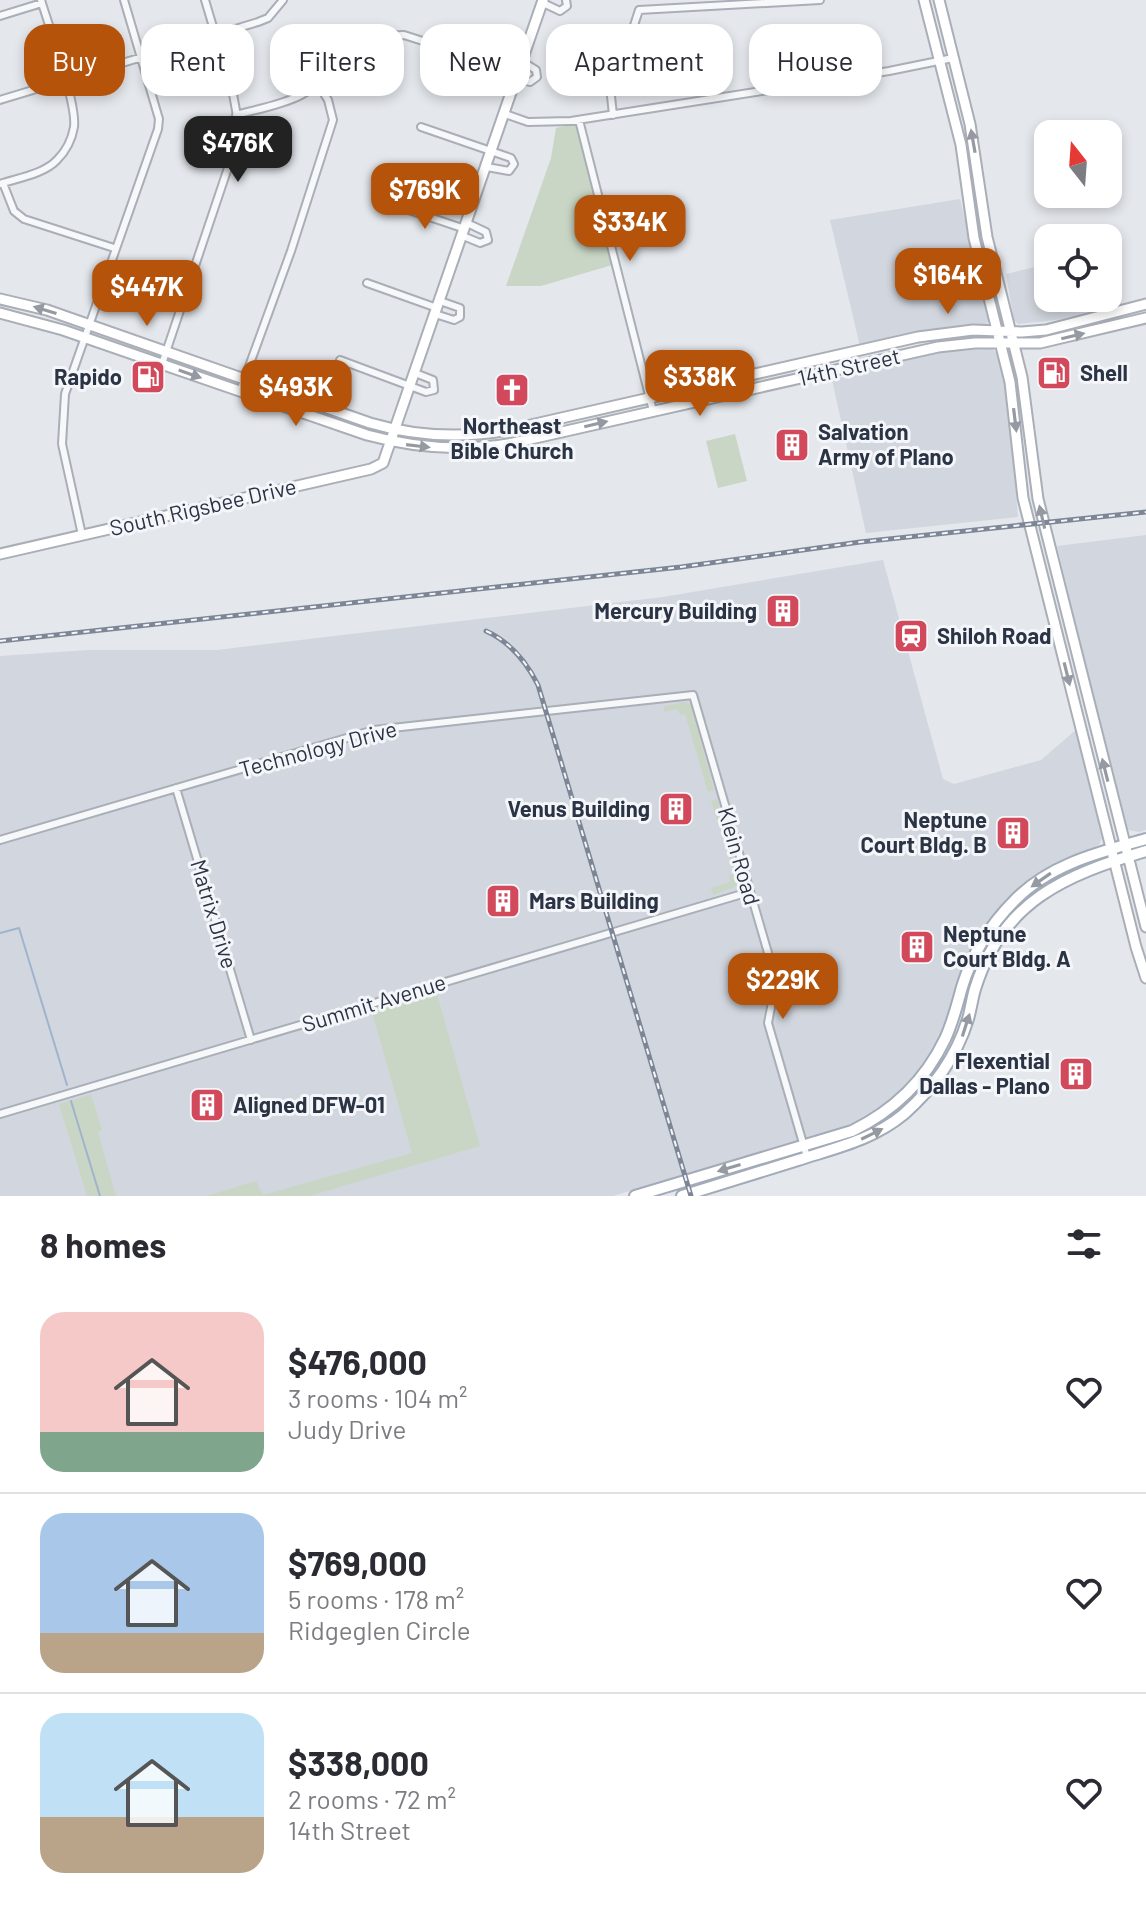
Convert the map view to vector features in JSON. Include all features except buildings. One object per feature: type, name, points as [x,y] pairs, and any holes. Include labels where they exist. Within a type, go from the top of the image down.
[{"type":"main road","points":[[924,0],[964,157],[966,193],[974,238],[1013,402],[1019,471],[1037,559],[1146,978]]},
{"type":"main road","points":[[939,0],[973,137],[987,237],[1027,401],[1033,469],[1043,523],[1146,927]]},
{"type":"main road","points":[[530,41],[543,2]]},
{"type":"main road","points":[[392,442],[511,96]]},
{"type":"main road","points":[[974,238],[987,237]]},
{"type":"main road","name":"14th Street","points":[[0,299],[36,307],[395,430],[464,436],[564,418],[943,333],[1054,328],[1146,304]]},
{"type":"main road","name":"14th Street","points":[[0,313],[31,319],[392,442],[465,448],[501,445],[947,346],[1015,345],[1065,338],[1146,318]]},
{"type":"main road","points":[[868,349],[871,361]]},
{"type":"main road","points":[[769,371],[772,384]]},
{"type":"main road","points":[[564,418],[567,431]]},
{"type":"main road","points":[[464,436],[465,448]]},
{"type":"main road","name":"South Rigsbee Drive","points":[[0,554],[371,469],[386,460],[392,442]]},
{"type":"main road","points":[[1019,471],[1033,469]]},
{"type":"main road","points":[[1083,738],[1096,735]]},
{"type":"main road","points":[[682,1196],[805,1151],[875,1119],[917,1083],[945,1040],[971,962],[998,919],[1017,897],[1048,875],[1126,851],[1146,839]]},
{"type":"main road","points":[[1126,851],[1146,851]]},
{"type":"main road","points":[[635,1196],[668,1191],[805,1151],[864,1139],[884,1129],[927,1092],[956,1050],[984,967],[1007,927],[1029,904],[1053,887],[1113,855]]},
{"type":"main road","points":[[998,919],[1007,927]]},
{"type":"main road","points":[[917,1083],[927,1092]]},
{"type":"street","points":[[124,0],[141,55]]},
{"type":"street","points":[[205,0],[212,24]]},
{"type":"street","points":[[248,24],[268,18],[283,0]]},
{"type":"street","points":[[543,2],[560,11],[567,6],[566,0]]},
{"type":"street","points":[[613,115],[611,96],[639,10],[820,0]]},
{"type":"street","points":[[0,16],[41,2],[48,24]]},
{"type":"street","points":[[505,114],[537,123],[579,120],[874,74],[953,58]]},
{"type":"street","points":[[530,66],[536,70],[536,79],[530,82]]},
{"type":"street","points":[[0,100],[24,93]]},
{"type":"street","points":[[69,96],[74,125],[68,146],[50,166],[1,183],[9,202],[24,219],[114,248]]},
{"type":"street","points":[[82,535],[64,455],[61,430],[65,394],[158,129],[153,96]]},
{"type":"street","points":[[162,364],[235,147],[239,127],[231,96]]},
{"type":"street","points":[[236,115],[295,96]]},
{"type":"street","points":[[240,391],[291,251],[333,120],[326,96]]},
{"type":"street","points":[[579,120],[653,411]]},
{"type":"street","points":[[421,127],[511,158],[514,167],[509,171],[487,167]]},
{"type":"street","points":[[394,205],[465,230]]},
{"type":"street","points":[[367,283],[438,308]]},
{"type":"street","points":[[340,360],[429,392],[435,388],[433,380],[415,373]]},
{"type":"street","name":"Technology Drive","points":[[0,840],[374,730],[693,695]]},
{"type":"street","name":"Klein Road","points":[[693,695],[775,978],[768,1023],[805,1151]]},
{"type":"street","name":"Matrix Drive","points":[[176,788],[251,1040]]},
{"type":"street","name":"Summit Avenue","points":[[0,1114],[749,892]]},
{"type":"shaded area","points":[[960,199],[989,318],[987,324],[928,331],[860,346],[830,220]]},
{"type":"shaded area","points":[[1034,267],[1034,312],[1094,312],[1018,324],[1014,320],[1006,274]]},
{"type":"shaded area","points":[[992,349],[999,355],[1008,397],[1018,517],[866,533],[832,380],[913,357]]},
{"type":"shaded area","points":[[1146,535],[1146,830],[1139,832],[1128,830],[1123,821],[1057,546]]},
{"type":"shaded area","points":[[883,560],[943,779],[954,784],[1041,760],[1077,729],[1102,838],[1099,845],[1067,859],[1026,884],[989,922],[976,944],[945,1029],[934,1050],[905,1087],[885,1105],[861,1120],[835,1130],[613,1196],[0,1196],[0,656],[88,650],[217,650],[663,597]]},
{"type":"green space","points":[[574,124],[578,128],[612,265],[541,286],[506,286],[551,158],[556,128]]},
{"type":"green space","points":[[735,434],[747,481],[718,488],[706,441]]},
{"type":"green space","points":[[686,702],[691,705],[714,790],[708,792],[685,714],[680,715],[678,709],[664,712],[664,706]]},
{"type":"green space","points":[[717,799],[742,884],[713,895],[711,888],[730,882],[729,876],[734,874],[711,801]]},
{"type":"green space","points":[[435,987],[480,1146],[309,1196],[207,1196],[256,1181],[263,1195],[412,1153],[370,1005]]},
{"type":"green space","points":[[91,1094],[116,1196],[87,1196],[59,1104]]},
{"type":"waterway","points":[[0,933],[19,928],[67,1085]]},
{"type":"waterway","points":[[71,1101],[100,1196]]},
{"type":"railway","points":[[0,641],[681,567],[860,542],[1146,512]]},
{"type":"railway","points":[[486,631],[516,653],[538,685],[691,1196]]},
{"type":"place","name":"Shell","points":[[1054,373]]},
{"type":"place","name":"Rapido","points":[[148,377]]},
{"type":"place","name":"Northeast Bible Church","points":[[512,390]]},
{"type":"place","name":"Salvation Army of Plano","points":[[792,445]]},
{"type":"place","name":"Mercury Building","points":[[783,611]]},
{"type":"place","name":"Shiloh Road","points":[[911,636]]},
{"type":"place","name":"Venus Building","points":[[676,809]]},
{"type":"place","name":"Neptune Court Bldg. B","points":[[1013,833]]},
{"type":"place","name":"Mars Building","points":[[503,901]]},
{"type":"place","name":"Neptune Court Bldg. A","points":[[917,947]]},
{"type":"place","name":"Flexential Dallas - Plano","points":[[1076,1074]]},
{"type":"place","name":"Aligned DFW-01","points":[[207,1105]]}]
